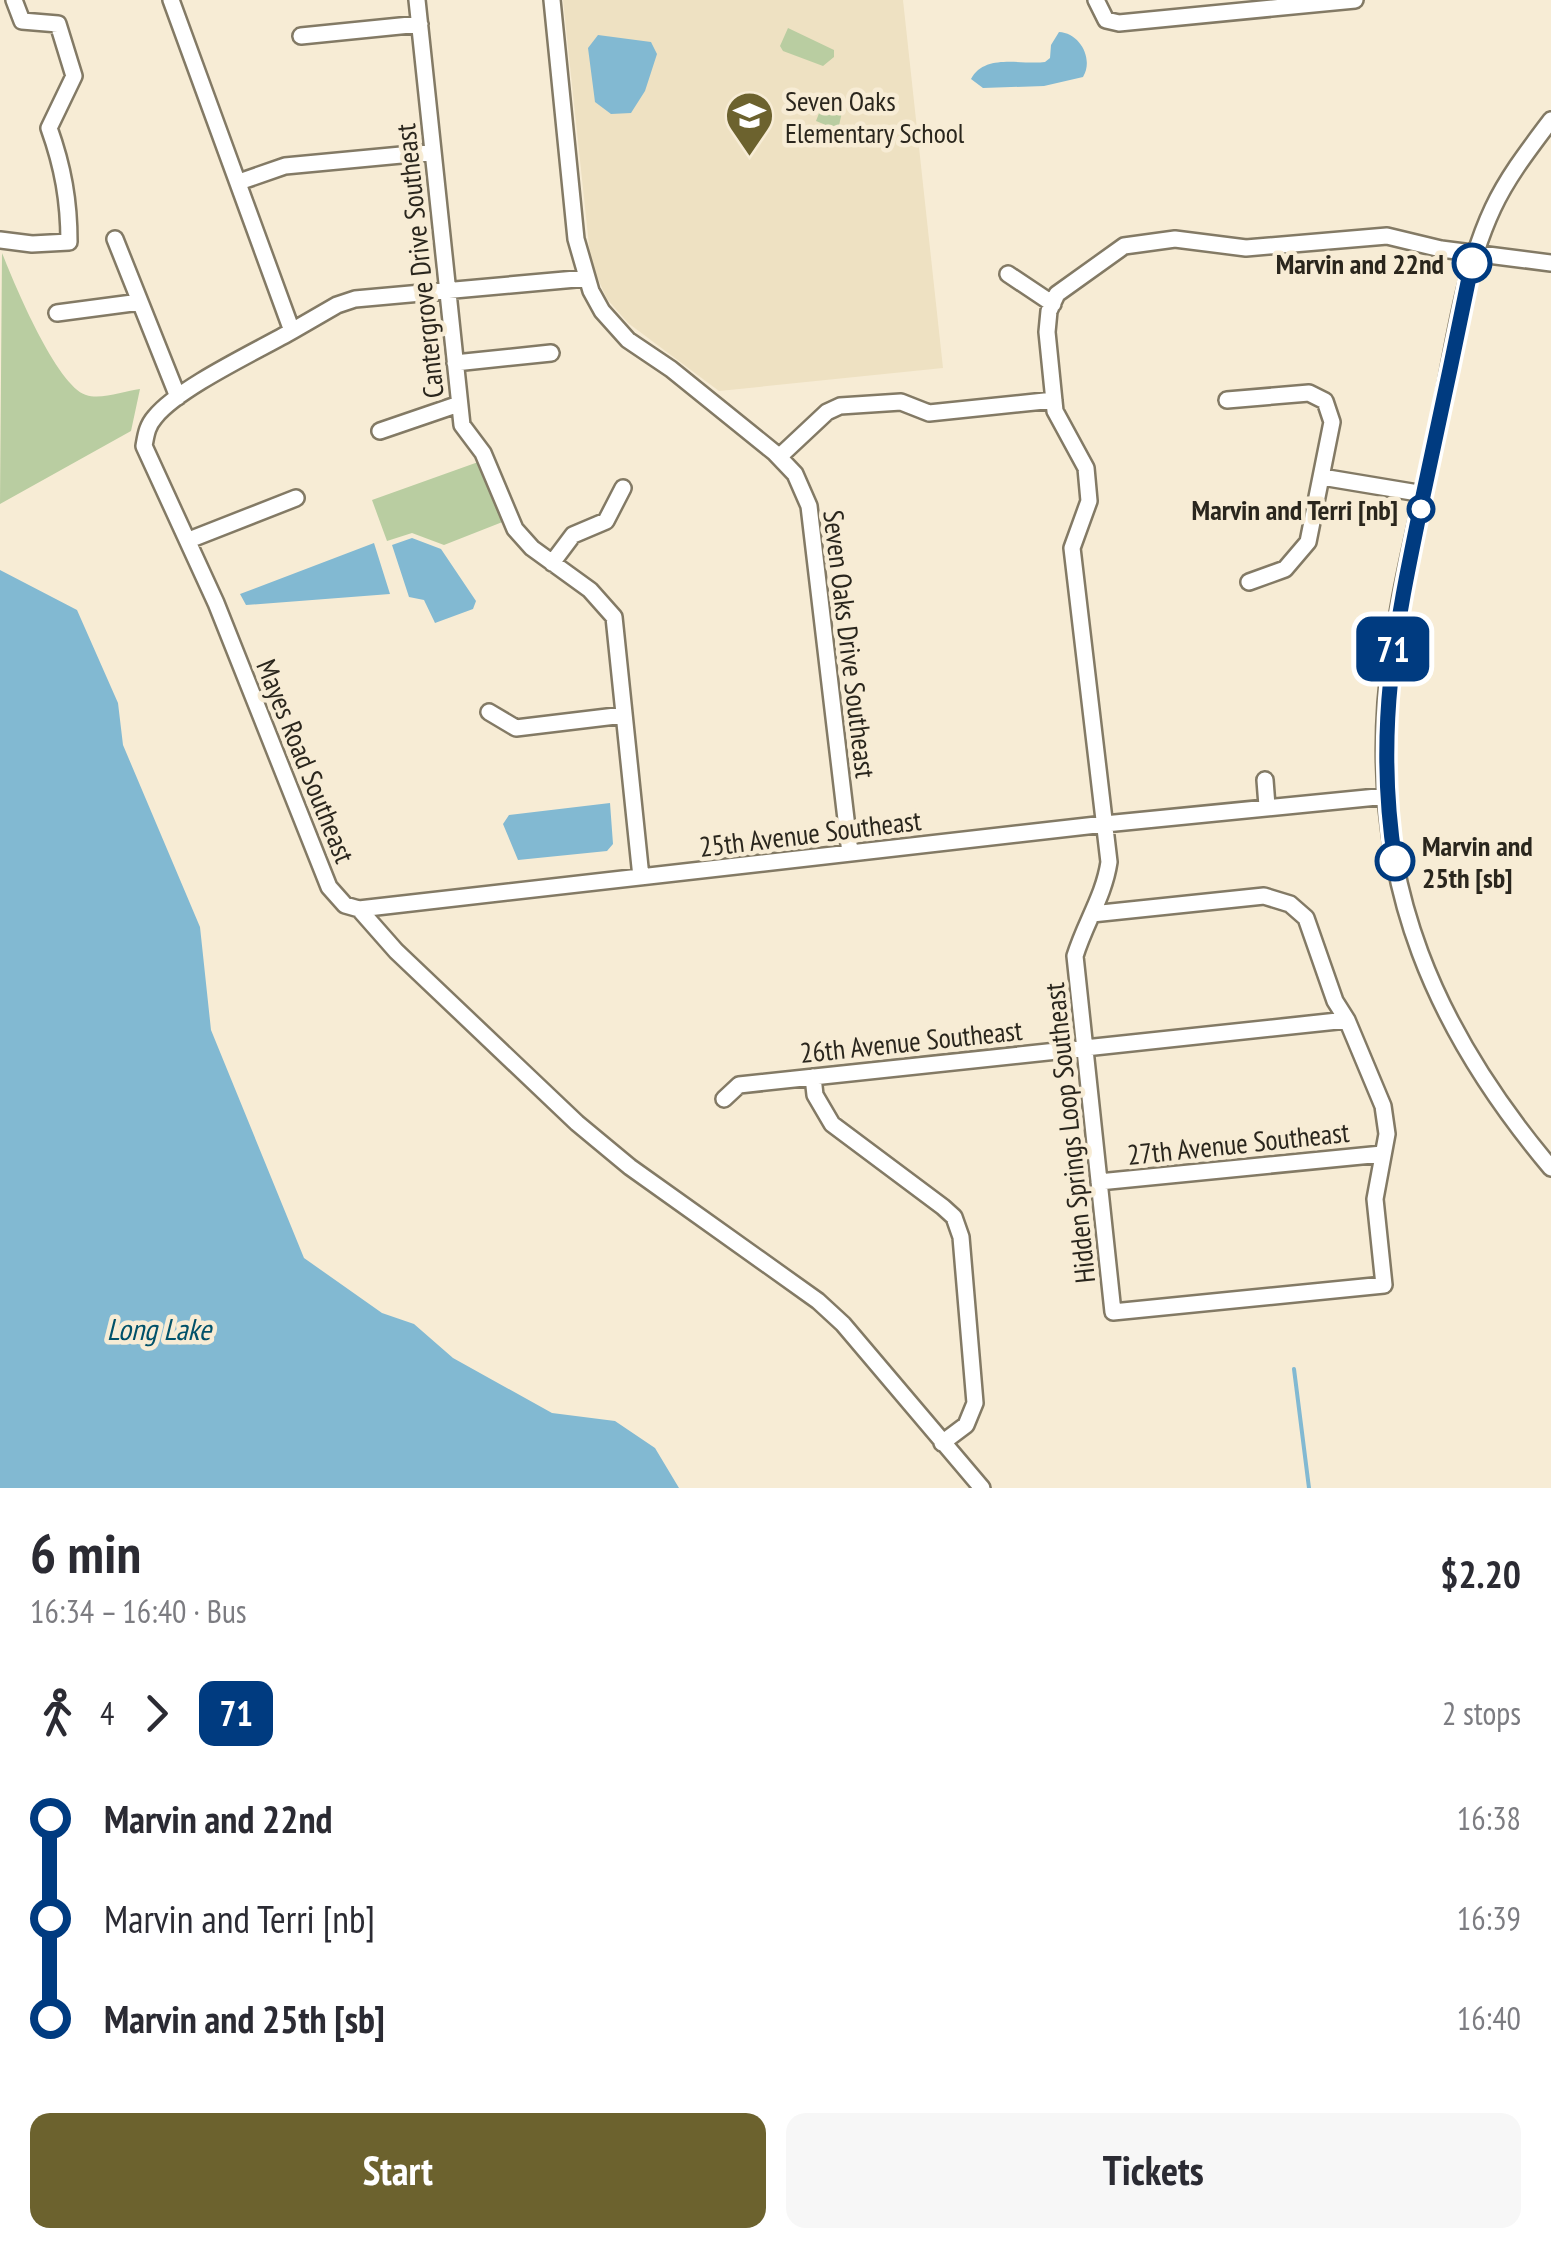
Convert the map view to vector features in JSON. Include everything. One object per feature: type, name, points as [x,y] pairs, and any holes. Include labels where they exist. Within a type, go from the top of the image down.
[{"type":"street","points":[[0,240],[32,244],[69,242],[69,202],[63,167],[49,128],[74,76],[58,24],[22,22],[14,0]]},
{"type":"street","points":[[172,0],[292,331]]},
{"type":"street","name":"Cantergrove Drive Southeast","points":[[417,0],[462,425],[483,453],[515,529],[590,590],[614,617],[641,878]]},
{"type":"street","name":"Seven Oaks Drive Southeast","points":[[552,0],[576,239],[602,311],[628,340],[779,457],[795,474],[809,506],[850,853]]},
{"type":"street","points":[[1096,0],[1106,20],[1131,23],[1211,8],[1355,0]]},
{"type":"street","points":[[301,36],[420,24]]},
{"type":"street","points":[[1551,120],[1504,186],[1476,252],[1393,646],[1386,700],[1387,796],[1394,852],[1404,901],[1437,996],[1483,1081],[1551,1168]]},
{"type":"street","points":[[240,182],[284,166],[433,152]]},
{"type":"street","points":[[1008,274],[1053,304],[1057,294],[1124,246],[1175,238],[1246,248],[1387,236],[1551,263]]},
{"type":"street","points":[[115,239],[178,397]]},
{"type":"street","name":"Mayes Road Southeast","points":[[587,278],[355,299],[337,304],[178,397],[156,415],[146,430],[144,446],[154,474],[189,540],[329,887],[345,904],[359,909],[396,951],[577,1124],[630,1167],[818,1301],[843,1324],[982,1488]]},
{"type":"street","points":[[56,313],[140,302]]},
{"type":"street","name":"Hidden Springs Loop Southeast","points":[[1053,304],[1047,332],[1055,411],[1086,468],[1088,501],[1072,548],[1109,862],[1104,890],[1092,914],[1075,956],[1112,1312],[1384,1285],[1375,1199],[1386,1134],[1382,1106],[1335,1001],[1306,918],[1290,904],[1264,896],[1092,914]]},
{"type":"street","points":[[455,363],[551,352]]},
{"type":"street","points":[[1227,400],[1308,393],[1325,400],[1332,422],[1308,542],[1286,568],[1250,582]]},
{"type":"street","points":[[779,457],[827,412],[840,406],[902,402],[930,413],[1054,400]]},
{"type":"street","points":[[380,430],[459,404]]},
{"type":"street","points":[[1322,477],[1424,494]]},
{"type":"street","points":[[552,562],[573,535],[606,521],[623,488]]},
{"type":"street","points":[[189,540],[296,498]]},
{"type":"street","points":[[490,712],[516,728],[624,715]]},
{"type":"street","points":[[1265,780],[1267,806]]},
{"type":"street","name":"25th Avenue Southeast","points":[[359,909],[1267,806],[1387,796]]},
{"type":"street","name":"26th Avenue Southeast","points":[[724,1098],[739,1086],[1346,1020]]},
{"type":"street","points":[[813,1077],[815,1095],[832,1124],[943,1207],[957,1225],[975,1402],[966,1425],[942,1443]]},
{"type":"street","name":"27th Avenue Southeast","points":[[1099,1182],[1382,1154]]},
{"type":"shaded area","name":"Seven Oaks Elementary School","points":[[563,0],[903,0],[943,368],[719,391],[628,323],[607,299],[591,264]]},
{"type":"green space","points":[[788,28],[834,50],[834,57],[823,66],[783,51],[780,46]]},
{"type":"green space","points":[[823,103],[842,112],[838,130],[816,121]]},
{"type":"green space","points":[[2,253],[37,332],[74,387],[86,395],[99,396],[140,389],[131,431],[0,504]]},
{"type":"green space","points":[[481,461],[505,521],[444,545],[412,533],[387,541],[372,500]]},
{"type":"water","points":[[1059,32],[1073,37],[1083,48],[1087,63],[1083,77],[1044,86],[983,88],[971,79],[977,71],[994,63],[1045,62]]},
{"type":"water","points":[[598,35],[651,42],[657,54],[645,91],[631,113],[611,114],[595,102],[588,48]]},
{"type":"water","points":[[412,538],[441,549],[476,601],[473,609],[435,623],[424,600],[409,597],[392,545]]},
{"type":"water","points":[[374,543],[390,594],[246,605],[240,594]]},
{"type":"water","name":"Long Lake","points":[[0,570],[77,610],[118,703],[123,745],[200,927],[211,1030],[304,1258],[382,1313],[414,1324],[453,1358],[552,1413],[615,1421],[655,1448],[679,1488],[0,1488]]},
{"type":"water","points":[[610,803],[613,844],[607,851],[518,860],[503,824],[509,815]]},
{"type":"waterway","points":[[1294,1369],[1309,1488]]},
{"type":"bus line","name":"71","points":[[1395,861],[1387,796],[1386,700],[1393,646],[1472,263]]},
{"type":"place","name":"Seven Oaks Elementary School","points":[[750,158]]},
{"type":"place","name":"Marvin and 22nd","points":[[1472,263]]},
{"type":"place","name":"Marvin and Terri [nb]","points":[[1421,509]]},
{"type":"place","name":"Marvin and 25th [sb]","points":[[1395,861]]}]
